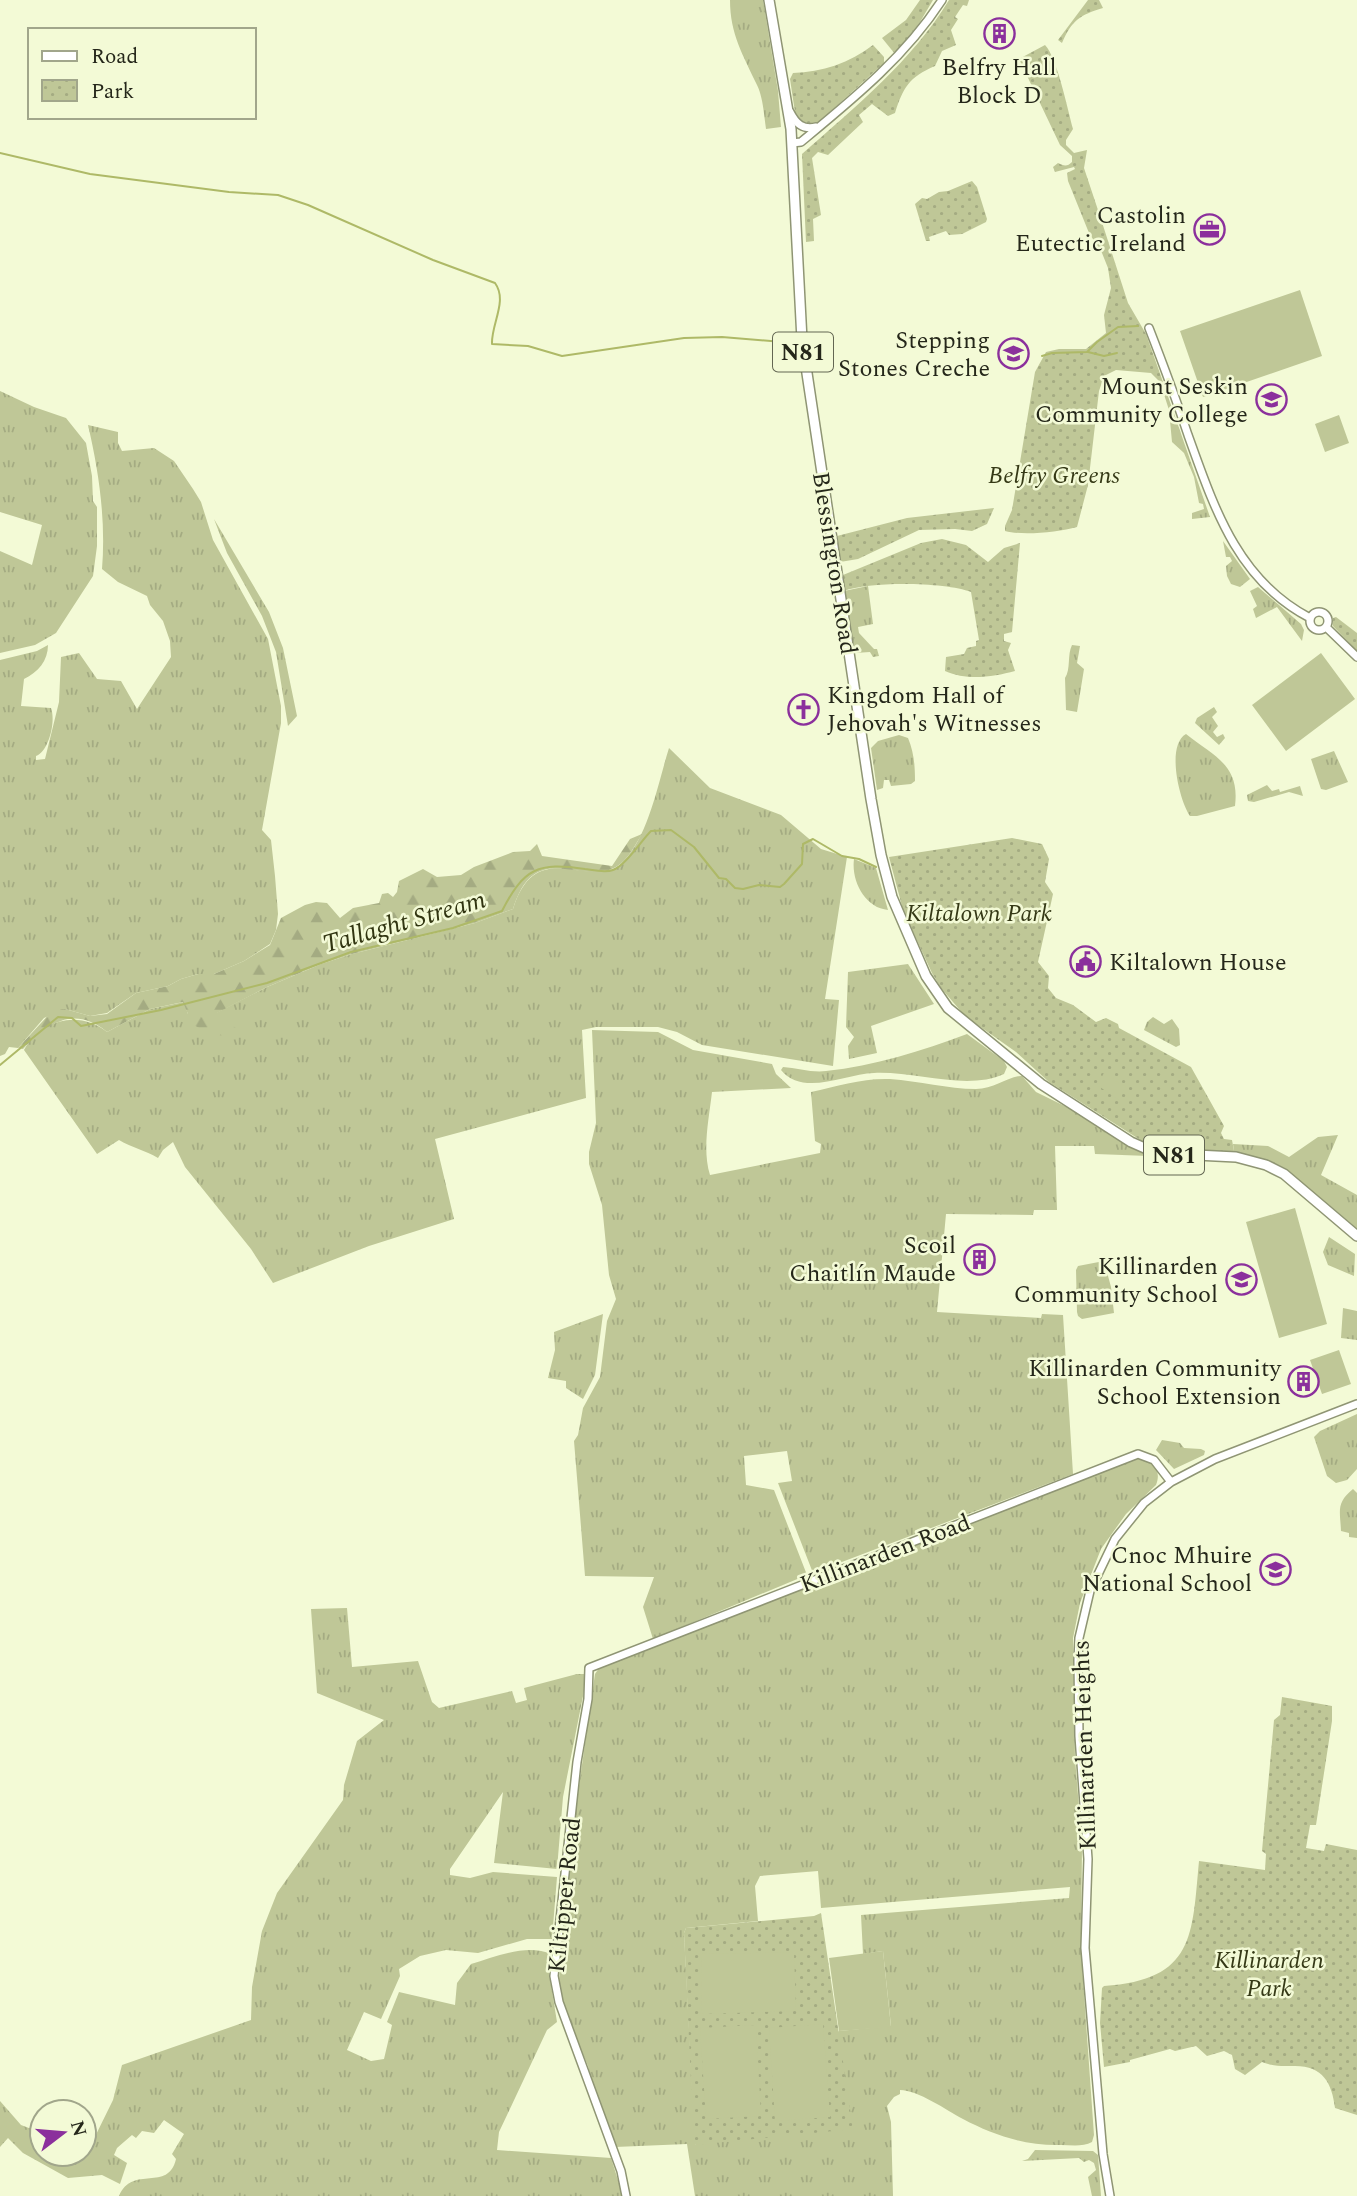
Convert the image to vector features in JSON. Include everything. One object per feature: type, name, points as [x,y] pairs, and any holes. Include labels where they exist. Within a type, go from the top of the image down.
[{"type":"main road","name":"Blessington Road","points":[[769,0],[792,143],[802,340],[871,799],[892,897],[926,976],[948,1009],[972,1030],[1041,1084],[1131,1142],[1156,1153],[1236,1157],[1266,1165],[1284,1174],[1357,1236]]},
{"type":"street","points":[[792,143],[801,142],[872,83],[917,34],[942,0]]},
{"type":"street","points":[[786,102],[791,115],[800,126],[808,129],[819,127]]},
{"type":"street","points":[[1149,328],[1219,519],[1250,568],[1287,604],[1310,618]]},
{"type":"street","points":[[1315,613],[1323,613],[1328,619],[1326,626],[1319,630],[1314,628],[1310,624],[1310,618],[1315,613]]},
{"type":"street","points":[[1326,626],[1357,657]]},
{"type":"street","name":"Killinarden Heights","points":[[1110,2196],[1103,2154],[1085,1948],[1088,1859],[1079,1736],[1079,1638],[1090,1591],[1115,1539],[1144,1503],[1171,1482],[1215,1459],[1357,1404]]},
{"type":"street","name":"Killinarden Road","points":[[589,1668],[1138,1454],[1154,1460],[1171,1482]]},
{"type":"street","name":"Kiltipper Road","points":[[589,1668],[588,1699],[578,1762],[554,1976],[559,2002],[621,2171],[626,2196]]},
{"type":"green space","points":[[730,0],[763,0],[781,127],[766,129],[759,90],[735,34]]},
{"type":"green space","points":[[920,0],[933,0],[895,54],[882,38],[906,20]]},
{"type":"green space","points":[[949,0],[969,0],[967,6],[963,5],[955,17],[958,19],[951,30],[956,45],[942,51],[935,66],[919,74],[908,84],[895,113],[888,116],[872,104],[859,115],[863,122],[828,155],[818,152],[812,158],[821,215],[813,219],[814,241],[806,242],[802,154],[900,63]]},
{"type":"green space","points":[[1088,0],[1099,0],[1103,8],[1078,20],[1069,29],[1062,43],[1058,40]]},
{"type":"green space","points":[[873,45],[884,57],[884,63],[819,122],[807,125],[796,119],[790,79],[793,73],[835,65],[855,57]]},
{"type":"green space","name":"Belfry Greens","points":[[1045,45],[1058,72],[1073,129],[1066,145],[1074,153],[1087,150],[1084,168],[1128,303],[1146,334],[1163,382],[1151,373],[1116,370],[1104,376],[1099,391],[1088,485],[1077,527],[1051,532],[1022,533],[1005,531],[1005,526],[1012,510],[1035,372],[1046,352],[1086,349],[1106,333],[1104,315],[1111,288],[1102,253],[1089,233],[1068,181],[1067,173],[1075,169],[1074,167],[1055,172],[1053,167],[1058,163],[1069,165],[1072,156],[1060,145],[1019,59]]},
{"type":"green space","points":[[972,181],[977,187],[986,222],[962,234],[949,235],[946,231],[929,237],[930,241],[926,241],[915,204],[922,198],[927,199]]},
{"type":"green space","points":[[1300,290],[1322,356],[1203,397],[1180,331]]},
{"type":"green space","points":[[1160,382],[1163,382],[1210,517],[1192,519],[1192,513],[1204,509],[1203,504],[1199,503],[1194,477],[1184,453],[1172,442],[1169,410]]},
{"type":"green space","points":[[0,391],[66,418],[86,443],[93,501],[97,507],[97,546],[93,576],[56,633],[35,645],[0,653],[0,551],[32,565],[42,525],[0,512]]},
{"type":"green space","points":[[1339,415],[1349,443],[1325,452],[1315,424]]},
{"type":"green space","points":[[88,425],[118,432],[118,443],[122,451],[154,448],[174,461],[201,502],[213,540],[268,639],[281,706],[281,723],[262,830],[271,840],[278,914],[276,930],[270,944],[244,961],[214,974],[198,974],[168,986],[136,993],[107,1013],[90,1016],[65,1009],[44,1018],[18,1048],[9,1047],[5,1054],[0,1056],[0,660],[37,651],[48,645],[41,665],[24,679],[21,706],[51,708],[53,720],[48,742],[36,756],[36,760],[45,759],[59,702],[61,657],[79,653],[97,679],[121,681],[137,709],[171,657],[170,641],[163,621],[150,605],[147,596],[118,582],[102,569],[101,497]]},
{"type":"green space","points":[[994,508],[987,524],[972,531],[919,530],[858,559],[840,562],[837,536],[907,518]]},
{"type":"green space","points":[[214,519],[269,612],[283,648],[297,716],[288,726],[276,652],[262,616],[227,553]]},
{"type":"green space","points":[[942,539],[966,545],[988,562],[1004,548],[1020,543],[1012,632],[1004,634],[1004,641],[1011,643],[1008,650],[1015,671],[980,677],[945,671],[946,657],[964,654],[967,648],[976,646],[976,641],[979,640],[971,592],[944,586],[908,584],[844,591],[843,575],[921,543]]},
{"type":"green space","points":[[1223,541],[1250,579],[1240,587],[1231,584],[1227,576],[1226,566],[1232,561],[1230,557],[1226,557]]},
{"type":"green space","points":[[868,586],[873,624],[858,627],[859,633],[877,649],[879,656],[873,657],[870,652],[855,653],[844,591]]},
{"type":"green space","points":[[1258,587],[1301,624],[1304,630],[1302,641],[1277,607],[1256,618],[1253,609],[1257,606],[1250,591]]},
{"type":"green space","points":[[1336,617],[1357,633],[1357,651],[1333,626],[1333,618]]},
{"type":"green space","points":[[1072,645],[1080,646],[1077,663],[1084,669],[1077,712],[1066,710],[1065,678]]},
{"type":"green space","points":[[1321,653],[1355,699],[1286,751],[1252,705]]},
{"type":"green space","points":[[1214,707],[1217,712],[1212,717],[1218,726],[1213,732],[1217,737],[1223,734],[1225,738],[1219,745],[1195,723],[1197,718]]},
{"type":"green space","points":[[1186,734],[1216,756],[1229,771],[1236,792],[1235,806],[1190,816],[1176,773],[1177,749]]},
{"type":"green space","points":[[899,735],[908,738],[910,743],[915,781],[911,784],[891,786],[889,780],[884,780],[883,788],[877,790],[871,748],[878,741]]},
{"type":"green space","points":[[669,748],[710,788],[781,815],[821,849],[847,857],[825,999],[839,1000],[833,1066],[702,1045],[677,1032],[658,1027],[596,1027],[582,1030],[586,1098],[435,1139],[454,1219],[369,1246],[273,1283],[251,1249],[185,1167],[173,1142],[158,1158],[119,1140],[97,1154],[24,1050],[40,1031],[61,1021],[85,1021],[107,1032],[150,1009],[184,1002],[188,1014],[216,1013],[321,964],[475,923],[513,909],[523,886],[536,874],[550,869],[596,872],[610,870],[623,862],[640,838],[652,808]]},
{"type":"green space","points":[[1334,751],[1348,782],[1326,790],[1321,789],[1311,759]]},
{"type":"green space","points":[[1267,785],[1272,791],[1279,789],[1280,792],[1300,786],[1303,796],[1289,792],[1254,802],[1248,801],[1247,795]]},
{"type":"green space","points":[[642,834],[628,856],[616,867],[602,872],[546,869],[533,875],[522,887],[513,909],[475,923],[321,964],[267,987],[217,1013],[217,1017],[243,1032],[244,1036],[221,1036],[205,1031],[186,1019],[188,1014],[183,1002],[150,1009],[107,1032],[83,1020],[62,1021],[42,1032],[23,1049],[18,1048],[53,1010],[65,1009],[90,1016],[107,1014],[136,993],[168,986],[198,974],[214,974],[244,961],[270,945],[281,918],[305,905],[327,903],[340,918],[353,908],[379,903],[382,894],[388,893],[393,897],[399,881],[423,869],[437,877],[461,875],[513,852],[530,851],[537,844],[542,856],[612,866],[630,839]]},
{"type":"green space","name":"Kiltalown Park","points":[[1012,838],[1042,844],[1049,859],[1045,882],[1053,894],[1038,962],[1049,976],[1048,988],[1056,998],[1073,1005],[1096,1022],[1106,1018],[1118,1024],[1119,1028],[1191,1067],[1224,1126],[1221,1133],[1224,1139],[1232,1140],[1234,1151],[1181,1151],[1142,1141],[1049,1082],[1016,1052],[965,1016],[941,988],[903,910],[889,857]]},
{"type":"green space","points":[[854,859],[876,868],[888,910],[873,904],[861,892],[855,876]]},
{"type":"green space","points":[[908,964],[934,1004],[871,1026],[877,1053],[849,1059],[848,1046],[854,1037],[846,1027],[848,972]]},
{"type":"green space","points":[[1153,1017],[1164,1024],[1172,1019],[1179,1029],[1180,1045],[1176,1047],[1144,1030]]},
{"type":"green space","points":[[592,1030],[658,1032],[693,1050],[772,1064],[776,1074],[791,1088],[712,1092],[706,1144],[710,1175],[820,1153],[821,1144],[815,1141],[811,1092],[880,1079],[976,1089],[1022,1076],[1036,1092],[1083,1115],[1133,1149],[1150,1156],[1095,1154],[1094,1146],[1055,1146],[1057,1210],[1034,1210],[1033,1215],[946,1214],[937,1312],[1041,1318],[1042,1314],[1063,1315],[1073,1474],[813,1573],[778,1483],[792,1481],[787,1451],[744,1456],[746,1485],[774,1490],[807,1575],[653,1639],[643,1607],[654,1577],[585,1576],[574,1441],[578,1435],[583,1408],[600,1377],[607,1321],[616,1299],[609,1275],[602,1205],[589,1164],[596,1123]]},
{"type":"green space","points":[[967,1034],[1004,1061],[1007,1067],[1004,1074],[989,1079],[957,1081],[874,1073],[812,1083],[790,1078],[781,1070],[783,1067],[821,1071],[862,1066]]},
{"type":"green space","points":[[1104,1073],[1126,1087],[1119,1100],[1097,1085]]},
{"type":"green space","points":[[1338,1135],[1321,1175],[1357,1195],[1357,1231],[1281,1167],[1234,1151],[1233,1144],[1268,1146],[1289,1157],[1318,1137]]},
{"type":"green space","points":[[1295,1208],[1327,1324],[1279,1338],[1246,1222]]},
{"type":"green space","points":[[1329,1237],[1355,1254],[1354,1276],[1328,1265],[1323,1252]]},
{"type":"green space","points":[[1104,1261],[1114,1313],[1082,1319],[1077,1312],[1076,1270],[1078,1266]]},
{"type":"green space","points":[[1343,1308],[1357,1311],[1357,1340],[1341,1338]]},
{"type":"green space","points":[[603,1314],[595,1375],[583,1399],[566,1388],[566,1381],[548,1378],[555,1350],[554,1332]]},
{"type":"green space","points":[[1339,1350],[1351,1384],[1322,1394],[1310,1360]]},
{"type":"green space","points":[[1357,1414],[1357,1469],[1347,1480],[1336,1483],[1327,1476],[1314,1437],[1320,1431]]},
{"type":"green space","points":[[1162,1440],[1180,1443],[1184,1448],[1201,1449],[1205,1451],[1204,1455],[1174,1469],[1156,1450]]},
{"type":"green space","points":[[1137,1458],[1152,1463],[1158,1474],[1156,1485],[1126,1514],[1101,1549],[1080,1603],[1073,1638],[1075,1758],[1082,1845],[1081,1951],[1094,2135],[1092,2142],[1081,2145],[1048,2145],[998,2135],[923,2097],[900,2090],[900,2094],[887,2106],[891,2122],[893,2196],[695,2196],[687,2144],[615,2147],[595,2094],[588,2066],[564,2009],[559,1981],[567,1870],[595,1674],[599,1668]],"holes":[[[818,1871],[821,1908],[1070,1887],[1069,1898],[861,1915],[863,1954],[883,1951],[891,2026],[839,2031],[695,2145],[684,1933],[686,1928],[758,1921],[755,1886],[760,1876]]]},
{"type":"green space","points":[[1353,1489],[1357,1493],[1357,1538],[1349,1537],[1349,1533],[1341,1531],[1341,1503]]},
{"type":"green space","points":[[347,1608],[352,1667],[418,1661],[432,1702],[439,1708],[512,1691],[516,1703],[527,1700],[524,1688],[584,1674],[586,1681],[563,1797],[557,1869],[494,1863],[503,1792],[450,1869],[450,1875],[470,1878],[493,1872],[557,1877],[552,1939],[527,1939],[478,1953],[446,1950],[420,1956],[399,1969],[400,1976],[381,2019],[364,2012],[347,2050],[371,2061],[384,2059],[392,2025],[387,2022],[399,1992],[455,2005],[457,1983],[471,1964],[521,1950],[551,1954],[549,1973],[557,2022],[547,2030],[499,2132],[497,2150],[611,2158],[623,2196],[119,2196],[125,2187],[133,2182],[166,2175],[172,2169],[176,2159],[172,2154],[184,2134],[164,2120],[154,2133],[142,2131],[136,2138],[132,2135],[117,2148],[114,2155],[127,2163],[120,2184],[102,2175],[68,2178],[50,2168],[98,2168],[98,2131],[113,2100],[122,2065],[251,2020],[252,1987],[262,1931],[277,1893],[343,1800],[344,1785],[357,1741],[384,1720],[317,1693],[311,1609]]},
{"type":"green space","name":"Killinarden Park","points":[[1282,1697],[1332,1706],[1316,1825],[1310,1825],[1306,1848],[1324,1851],[1326,1844],[1357,1850],[1357,2115],[1335,2108],[1328,2084],[1313,2069],[1262,2062],[1245,2075],[1235,2069],[1232,2055],[1224,2051],[1207,2056],[1196,2046],[1175,2051],[1170,2049],[1104,2067],[1100,2023],[1102,1988],[1134,1982],[1156,1974],[1172,1963],[1183,1949],[1194,1911],[1199,1861],[1265,1870],[1266,1854],[1262,1851],[1274,1720],[1280,1715]]},
{"type":"green space","points":[[821,1913],[853,2129],[694,2145],[684,1933],[686,1928],[814,1916]]},
{"type":"green space","points":[[883,1951],[891,2027],[839,2031],[829,1958]]},
{"type":"green space","points":[[794,1952],[796,2011],[702,2014],[701,1954]]},
{"type":"green space","points":[[823,2024],[830,2117],[775,2121],[769,2028]]},
{"type":"green space","points":[[756,2025],[761,2116],[706,2119],[700,2028]]},
{"type":"green space","points":[[0,2101],[21,2125],[28,2128],[28,2156],[8,2138],[0,2147]]},
{"type":"green space","points":[[1035,2150],[1093,2151],[1098,2155],[1101,2196],[1092,2196],[1088,2177],[1096,2170],[1094,2163],[1089,2160],[1084,2162],[1079,2158],[1022,2161],[1028,2159]]},
{"type":"waterway","points":[[0,153],[90,174],[229,192],[278,195],[308,205],[433,260],[495,283],[500,297],[492,344],[528,346],[562,356],[684,338],[722,337],[794,343]]},
{"type":"waterway","points":[[1042,356],[1052,353],[1087,352],[1118,327],[1138,326]]},
{"type":"waterway","points":[[1088,352],[1104,356],[1117,353]]},
{"type":"waterway","name":"Tallaght Stream","points":[[0,1065],[58,1017],[72,1018],[81,1026],[161,1010],[267,983],[351,952],[453,928],[502,911],[518,885],[534,871],[555,867],[603,871],[618,868],[651,831],[671,830],[694,847],[719,878],[726,879],[735,888],[759,885],[780,887],[802,864],[803,844],[813,839],[842,856],[859,859],[876,867]]},
{"type":"place","name":"Belfry Hall Block D","points":[[999,33]]},
{"type":"place","name":"Castolin Eutectic Ireland","points":[[1209,229]]},
{"type":"place","name":"Stepping Stones Creche","points":[[1013,354]]},
{"type":"place","name":"Mount Seskin Community College","points":[[1271,400]]},
{"type":"place","name":"Kingdom Hall of Jehovah's Witnesses","points":[[804,709]]},
{"type":"place","name":"Kiltalown House","points":[[1086,962]]},
{"type":"place","name":"Scoil Chaitlín Maude","points":[[979,1259]]},
{"type":"place","name":"Killinarden Community School","points":[[1241,1280]]},
{"type":"place","name":"Killinarden Community School Extension","points":[[1304,1382]]},
{"type":"place","name":"Cnoc Mhuire National School","points":[[1275,1569]]}]
